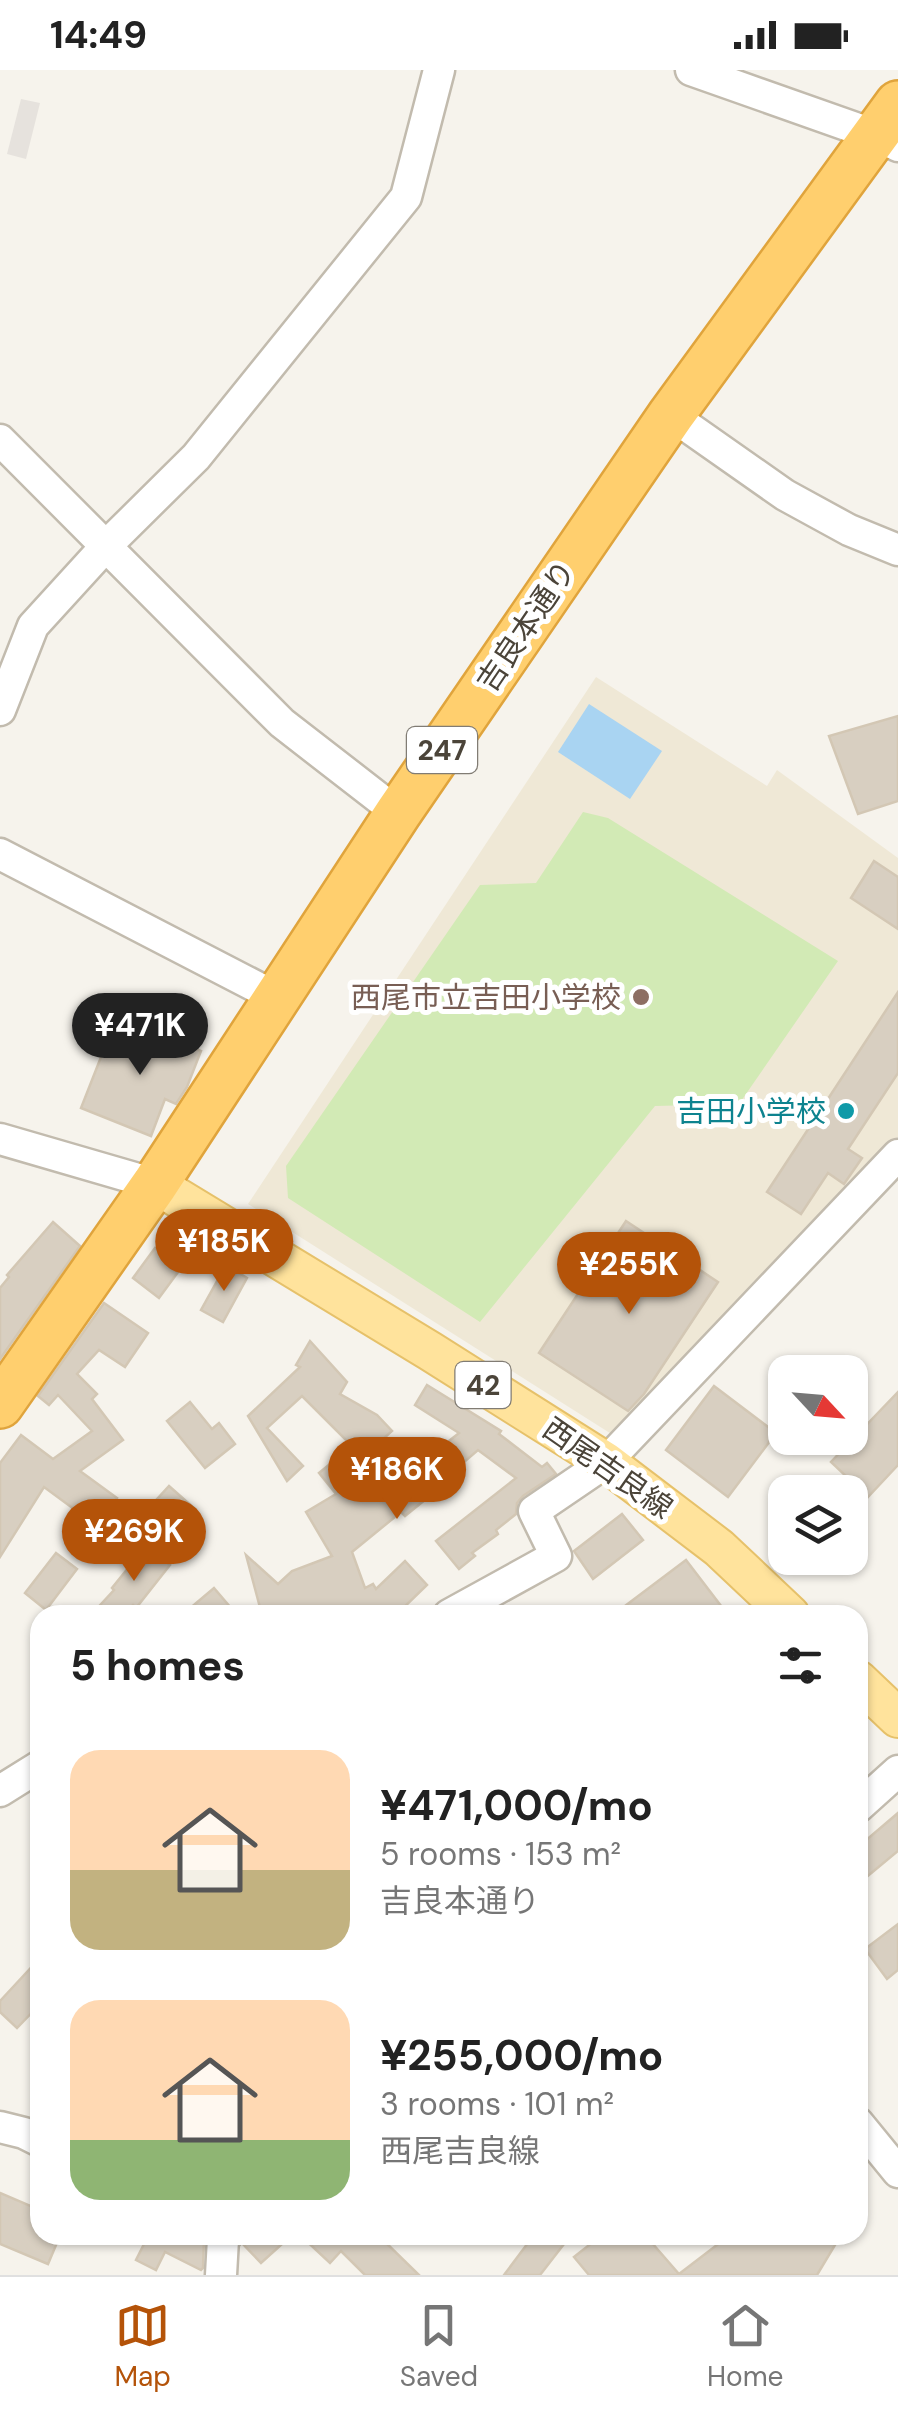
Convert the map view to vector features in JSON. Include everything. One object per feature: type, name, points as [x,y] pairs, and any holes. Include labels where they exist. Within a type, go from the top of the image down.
[{"type":"highway","name":"吉良本通り","points":[[0,1405],[155,1184],[398,813],[671,415],[890,128]]},
{"type":"main road","name":"西尾吉良線","points":[[155,1184],[606,1462],[719,1548],[779,1605]]},
{"type":"main road","points":[[868,1690],[898,1718]]},
{"type":"street","points":[[0,710],[33,626],[106,546],[196,458],[406,198],[438,70]]},
{"type":"street","points":[[692,70],[729,76],[890,128]]},
{"type":"street","points":[[671,415],[786,495],[848,530],[898,550]]},
{"type":"street","points":[[0,440],[282,723],[398,813]]},
{"type":"street","points":[[0,854],[278,998]]},
{"type":"street","points":[[0,1139],[155,1184]]},
{"type":"street","points":[[467,1605],[556,1556],[534,1512],[606,1462],[898,1155]]},
{"type":"street","points":[[3,1785],[30,1771]]},
{"type":"street","points":[[868,1798],[898,1771]]},
{"type":"street","points":[[0,2127],[30,2136]]},
{"type":"street","points":[[868,2135],[898,2172]]},
{"type":"street","points":[[221,2275],[222,2245]]},
{"type":"shaded area","points":[[21,99],[40,103],[26,159],[7,154]]},
{"type":"shaded area","name":"西尾市立吉田小学校","points":[[596,677],[767,786],[777,770],[898,858],[898,1137],[613,1435],[248,1204]]},
{"type":"green space","points":[[583,812],[608,818],[838,961],[739,1104],[655,1106],[480,1322],[288,1198],[286,1166],[480,885],[536,883]]},
{"type":"water","points":[[589,704],[662,751],[630,799],[558,752]]},
{"type":"building","points":[[898,716],[898,801],[858,814],[829,736]]},
{"type":"building","points":[[874,861],[898,877],[898,929],[851,898]]},
{"type":"building","name":"吉田小学校","points":[[898,992],[898,1073],[848,1149],[862,1158],[844,1184],[828,1173],[801,1214],[767,1192]]},
{"type":"building","points":[[125,1022],[201,1051],[176,1104],[165,1099],[151,1136],[81,1108],[103,1052],[112,1056]]},
{"type":"building","points":[[626,1221],[718,1282],[644,1394],[628,1411],[539,1353]]},
{"type":"building","points":[[53,1222],[80,1246],[0,1359],[0,1288]]},
{"type":"building","points":[[155,1248],[181,1268],[159,1298],[133,1278]]},
{"type":"building","points":[[226,1265],[247,1278],[223,1322],[201,1310]]},
{"type":"building","points":[[104,1303],[148,1333],[125,1367],[99,1350],[77,1374],[97,1394],[92,1399],[123,1440],[80,1471],[117,1498],[97,1526],[44,1487],[0,1557],[0,1463],[21,1435],[53,1459],[92,1431],[58,1395],[49,1405],[38,1396]]},
{"type":"building","points":[[310,1341],[347,1382],[340,1394],[377,1415],[392,1431],[363,1457],[302,1396],[267,1428],[303,1466],[287,1481],[248,1416],[300,1367],[296,1365]]},
{"type":"building","points":[[427,1385],[501,1431],[499,1434],[542,1467],[547,1463],[556,1474],[523,1496],[517,1503],[516,1514],[459,1569],[436,1541],[516,1478],[478,1450],[443,1480],[446,1483],[405,1516],[401,1512],[352,1552],[365,1588],[373,1584],[376,1589],[405,1561],[427,1585],[406,1605],[259,1605],[246,1555],[278,1584],[292,1571],[332,1556],[306,1512],[336,1494],[319,1473],[341,1455],[377,1498],[459,1433],[415,1405]]},
{"type":"building","points":[[714,1386],[768,1427],[768,1444],[728,1497],[666,1450]]},
{"type":"building","points":[[898,1392],[898,1465],[868,1497],[868,1475],[845,1475],[831,1462],[838,1455],[868,1455],[868,1423]]},
{"type":"building","points":[[190,1402],[212,1429],[219,1423],[235,1444],[205,1468],[167,1421]]},
{"type":"building","points":[[169,1486],[194,1508],[172,1531],[148,1509]]},
{"type":"building","points":[[622,1514],[643,1540],[593,1579],[574,1551]]},
{"type":"building","points":[[146,1546],[170,1565],[138,1605],[100,1605]]},
{"type":"building","points":[[56,1553],[77,1569],[50,1605],[40,1605],[25,1593]]},
{"type":"building","points":[[686,1560],[720,1605],[626,1605]]},
{"type":"building","points":[[214,1588],[228,1605],[194,1605]]},
{"type":"building","points":[[898,1813],[898,1851],[868,1876],[868,1838]]},
{"type":"building","points":[[898,1924],[898,1970],[887,1979],[868,1953],[868,1947]]},
{"type":"building","points":[[30,1969],[30,2014],[17,2028],[0,2012],[0,2001]]},
{"type":"building","points":[[0,2193],[30,2206],[30,2245],[56,2245],[48,2264],[0,2244]]},
{"type":"building","points":[[144,2245],[204,2245],[201,2270],[165,2252],[156,2270],[136,2260]]},
{"type":"building","points":[[244,2245],[281,2245],[261,2263]]},
{"type":"building","points":[[311,2245],[388,2245],[419,2275],[365,2275],[341,2251],[330,2263]]},
{"type":"building","points":[[526,2245],[563,2245],[540,2275],[504,2275]]},
{"type":"building","points":[[589,2245],[654,2245],[679,2274],[717,2245],[835,2245],[817,2275],[589,2275],[574,2257]]},
{"type":"place","name":"西尾市立吉田小学校","points":[[641,997]]},
{"type":"place","name":"吉田小学校","points":[[846,1111]]}]
